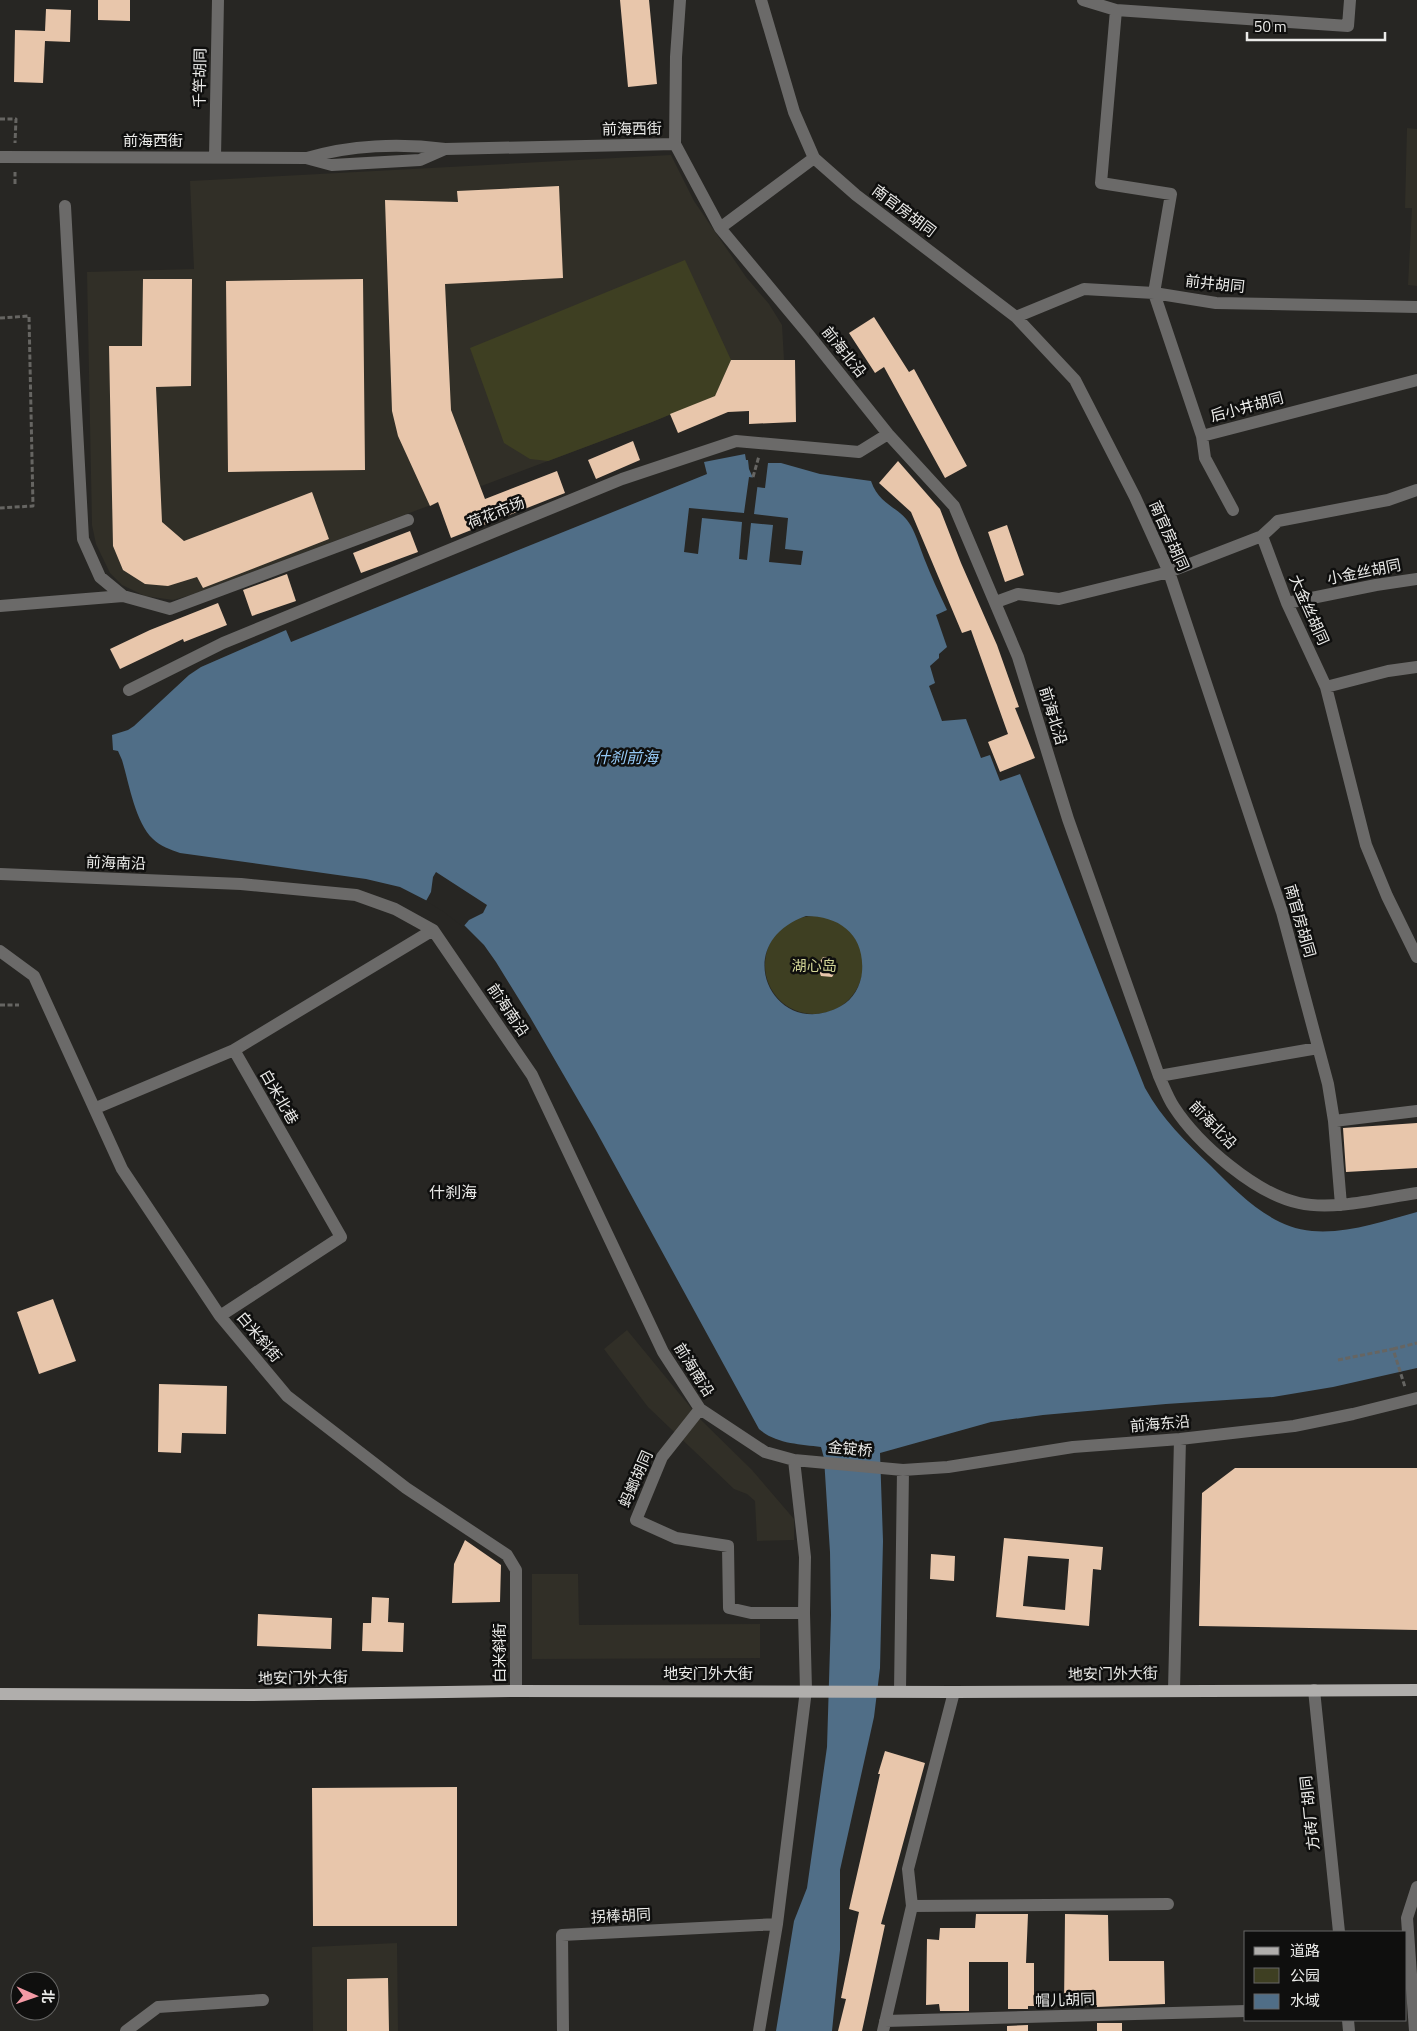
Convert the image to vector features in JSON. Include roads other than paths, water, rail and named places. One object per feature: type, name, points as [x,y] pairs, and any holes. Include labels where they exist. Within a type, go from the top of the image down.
[{"type":"main road","name":"地安门外大街","points":[[0,1694],[248,1695],[516,1691],[806,1690],[954,1692],[1417,1690]]},
{"type":"street","name":"千竿胡同","points":[[215,157],[218,0]]},
{"type":"street","name":"前海西街","points":[[0,157],[306,158],[332,165],[420,160],[445,149],[675,144],[676,57],[680,0]]},
{"type":"street","name":"南官房胡同","points":[[761,0],[794,112],[814,158],[856,195],[1016,317],[1075,380],[1135,498],[1169,572],[1282,912],[1328,1084],[1334,1121],[1341,1205]]},
{"type":"street","points":[[1083,0],[1116,10],[1348,26],[1350,0]]},
{"type":"street","points":[[1116,10],[1100,183],[1171,194],[1154,293]]},
{"type":"street","name":"前海北沿","points":[[675,144],[720,228],[888,434],[954,506],[1018,657],[1068,819],[1159,1076],[1174,1107],[1191,1129],[1243,1176],[1278,1196],[1301,1204],[1341,1205],[1417,1192]]},
{"type":"street","points":[[720,228],[814,158]]},
{"type":"street","points":[[66,206],[83,538],[100,577],[123,596]]},
{"type":"street","name":"前井胡同","points":[[1016,317],[1084,289],[1154,293],[1216,303],[1417,307]]},
{"type":"street","name":"后小井胡同","points":[[1154,293],[1202,436],[1417,380]]},
{"type":"street","name":"荷花市场","points":[[129,690],[222,643],[622,479],[736,441],[859,452],[888,434]]},
{"type":"street","points":[[1202,436],[1205,458],[1233,510]]},
{"type":"street","points":[[996,602],[1018,594],[1058,599],[1169,572],[1262,536],[1278,521],[1388,500],[1417,490]]},
{"type":"street","points":[[0,606],[123,596],[170,609],[408,520]]},
{"type":"street","name":"大金丝胡同","points":[[1262,536],[1287,603],[1326,687],[1366,845],[1387,896],[1417,957]]},
{"type":"street","name":"小金丝胡同","points":[[1287,603],[1376,585],[1417,579]]},
{"type":"street","points":[[1326,687],[1388,671],[1417,666]]},
{"type":"street","name":"前海南沿","points":[[0,874],[241,884],[356,895],[395,909],[433,930],[532,1075],[663,1352],[700,1410],[765,1452],[794,1460]]},
{"type":"street","points":[[96,1108],[234,1050],[433,930]]},
{"type":"street","name":"白米斜街","points":[[0,951],[34,976],[96,1108],[122,1169],[220,1316],[287,1396],[406,1488],[507,1555],[516,1570],[516,1691]]},
{"type":"street","points":[[1159,1076],[1318,1048]]},
{"type":"street","name":"白米北巷","points":[[220,1316],[341,1237],[234,1050]]},
{"type":"street","points":[[1334,1121],[1417,1112]]},
{"type":"street","name":"前海东沿","points":[[903,1470],[994,1461],[1073,1448],[1180,1439],[1294,1426],[1413,1399]]},
{"type":"street","name":"蚂螂胡同","points":[[700,1410],[662,1457],[636,1520],[676,1538],[728,1546],[729,1608],[751,1613],[804,1613]]},
{"type":"street","points":[[1174,1690],[1180,1439]]},
{"type":"street","points":[[759,2031],[777,1924],[806,1690],[805,1557],[794,1460]]},
{"type":"street","name":"金锭桥","points":[[794,1460],[903,1470]]},
{"type":"street","points":[[900,1691],[903,1470]]},
{"type":"street","name":"方砖厂胡同","points":[[1314,1690],[1339,1931]]},
{"type":"street","name":"帽儿胡同","points":[[954,1692],[908,1869],[912,1906],[884,2026],[1244,2011]]},
{"type":"street","points":[[1415,2031],[1407,1918],[1417,1887]]},
{"type":"street","points":[[912,1906],[1168,1904]]},
{"type":"street","name":"拐棒胡同","points":[[563,2031],[562,1935],[777,1924]]},
{"type":"street","points":[[126,2031],[158,2007],[263,2000]]},
{"type":"water","name":"什刹前海","points":[[745,454],[757,487],[765,488],[768,463],[781,463],[820,474],[871,481],[880,496],[901,514],[911,526],[947,610],[936,615],[947,647],[930,666],[935,683],[929,686],[942,721],[966,719],[981,758],[990,755],[1000,781],[1020,774],[1145,1088],[1159,1110],[1184,1139],[1256,1208],[1282,1223],[1297,1228],[1312,1231],[1339,1231],[1417,1212],[1417,1368],[1333,1387],[1273,1397],[1166,1404],[1043,1415],[991,1422],[880,1453],[883,1541],[880,1668],[874,1717],[840,1870],[840,1950],[832,2031],[776,2031],[794,1921],[807,1888],[827,1747],[831,1615],[830,1552],[824,1458],[821,1447],[773,1438],[759,1429],[595,1129],[530,1017],[484,945],[464,925],[445,910],[400,887],[366,879],[180,853],[166,848],[153,839],[142,823],[133,802],[122,760],[118,751],[113,750],[112,735],[134,726],[189,675],[201,667],[286,630],[291,642],[707,474],[704,462]],"holes":[[[806,916],[818,917],[839,924],[855,938],[862,959],[862,972],[858,987],[853,996],[841,1006],[817,1014],[796,1011],[780,1001],[769,985],[765,967],[768,947],[782,929]]]},
{"type":"district","name":"什刹海","points":[[453,1192]]},
{"type":"park label","name":"湖心岛","points":[[814,966]]}]
